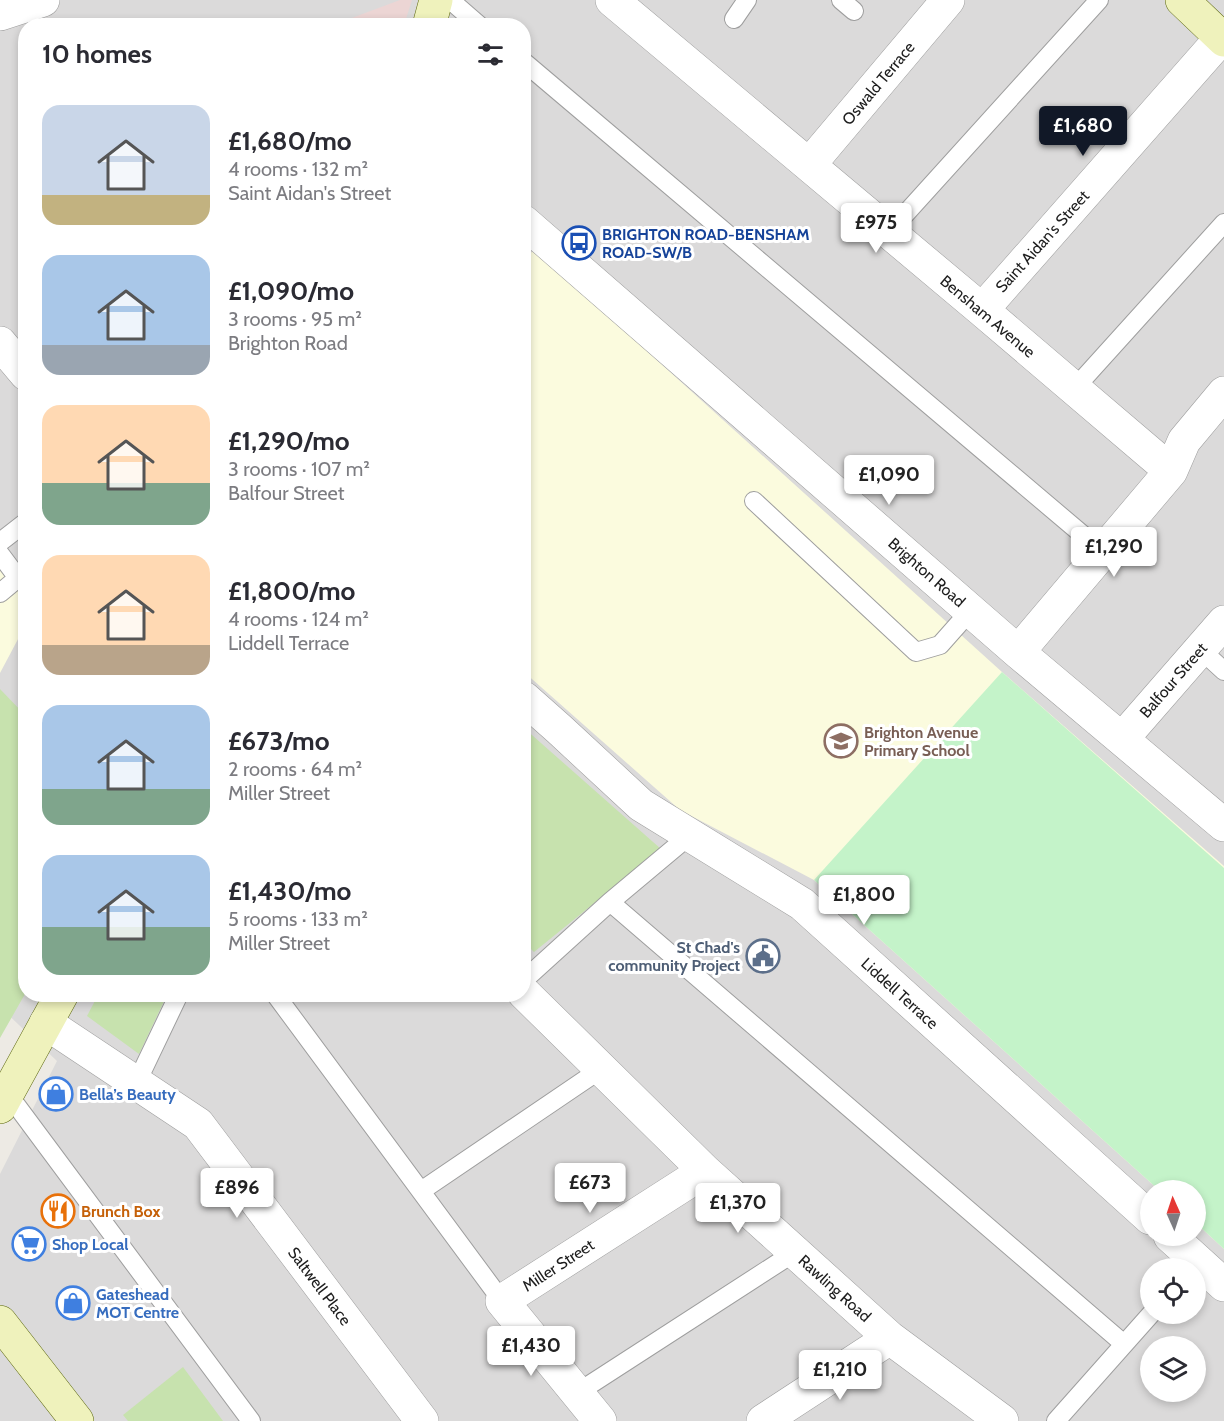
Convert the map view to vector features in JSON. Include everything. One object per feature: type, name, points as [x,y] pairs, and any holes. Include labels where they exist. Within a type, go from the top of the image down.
[{"type":"street","points":[[0,14],[43,0]]},
{"type":"street","points":[[431,18],[436,0]]},
{"type":"street","name":"Bensham Avenue","points":[[612,0],[1171,471]]},
{"type":"street","name":"Oswald Terrace","points":[[809,165],[948,0]]},
{"type":"street","points":[[1182,0],[1223,38]]},
{"type":"street","name":"Saint Aidan's Street","points":[[982,310],[1223,38]]},
{"type":"street","name":"Brighton Road","points":[[531,228],[1018,652],[1224,825]]},
{"type":"street","points":[[0,343],[18,364]]},
{"type":"street","points":[[1018,652],[1171,471],[1184,441],[1224,393]]},
{"type":"street","name":"Balfour Street","points":[[1122,739],[1224,622]]},
{"type":"street","name":"Liddell Terrace","points":[[531,704],[641,805],[802,904],[1140,1209]]},
{"type":"street","name":"Rawling Road","points":[[531,1000],[705,1171],[890,1338],[1002,1421]]},
{"type":"street","points":[[4,1100],[58,1002]]},
{"type":"street","name":"Saltwell Place","points":[[46,1023],[198,1124],[422,1421]]},
{"type":"street","name":"Miller Street","points":[[502,1301],[705,1171]]},
{"type":"street","points":[[1178,1246],[1188,1258]]},
{"type":"street","points":[[1206,1273],[1224,1284]]},
{"type":"street","points":[[502,1301],[600,1421]]},
{"type":"street","points":[[0,1322],[77,1421]]},
{"type":"street","points":[[763,1421],[890,1338]]},
{"type":"lane","points":[[450,0],[471,18]]},
{"type":"lane","points":[[734,19],[747,0]]},
{"type":"lane","points":[[889,232],[1099,0]]},
{"type":"lane","points":[[531,68],[1103,552]]},
{"type":"lane","points":[[1074,389],[1224,223]]},
{"type":"lane","points":[[754,501],[916,652],[940,645],[971,610]]},
{"type":"lane","points":[[0,542],[18,528]]},
{"type":"lane","points":[[0,554],[18,578],[0,593]]},
{"type":"lane","points":[[1200,649],[1224,671]]},
{"type":"lane","points":[[531,974],[610,902],[690,835]]},
{"type":"lane","points":[[610,902],[1124,1344]]},
{"type":"lane","points":[[136,1084],[175,1002]]},
{"type":"lane","points":[[281,1002],[502,1301]]},
{"type":"lane","points":[[421,1191],[601,1069]]},
{"type":"lane","points":[[4,1100],[251,1421]]},
{"type":"lane","points":[[577,1393],[795,1252]]},
{"type":"lane","points":[[1056,1421],[1141,1324]]},
{"type":"shaded area","points":[[0,0],[1224,0],[1224,1421],[0,1421],[0,1174],[57,1061],[0,1007]]},
{"type":"shaded area","points":[[400,0],[412,0],[406,18],[352,18]]},
{"type":"shaded area","name":"Brighton Avenue Primary School","points":[[534,249],[1002,672],[1224,866],[1224,1249],[1206,1232],[1206,1180],[1148,1180],[814,880],[680,810],[531,678],[531,253]]},
{"type":"shaded area","points":[[0,562],[18,575],[18,639],[0,673]]},
{"type":"green space","points":[[1002,672],[1224,868],[1224,1249],[1206,1232],[1206,1180],[1148,1180],[814,880]]},
{"type":"green space","points":[[0,689],[18,708],[18,1002],[20,1002],[0,1038]]},
{"type":"green space","points":[[531,734],[661,849],[534,952],[531,949]]},
{"type":"green space","points":[[94,1002],[164,1002],[139,1054],[87,1016]]},
{"type":"green space","points":[[183,1367],[223,1421],[128,1421],[123,1415]]},
{"type":"place","name":"BRIGHTON ROAD-BENSHAM ROAD-SW/B","points":[[579,243]]},
{"type":"place","name":"Brighton Avenue Primary School","points":[[841,741]]},
{"type":"place","name":"St Chad's community Project","points":[[763,956]]},
{"type":"place","name":"Bella’s Beauty","points":[[56,1094]]},
{"type":"place","name":"Brunch Box","points":[[58,1211]]},
{"type":"place","name":"Shop Local","points":[[29,1244]]},
{"type":"place","name":"Gateshead MOT Centre","points":[[73,1303]]}]
